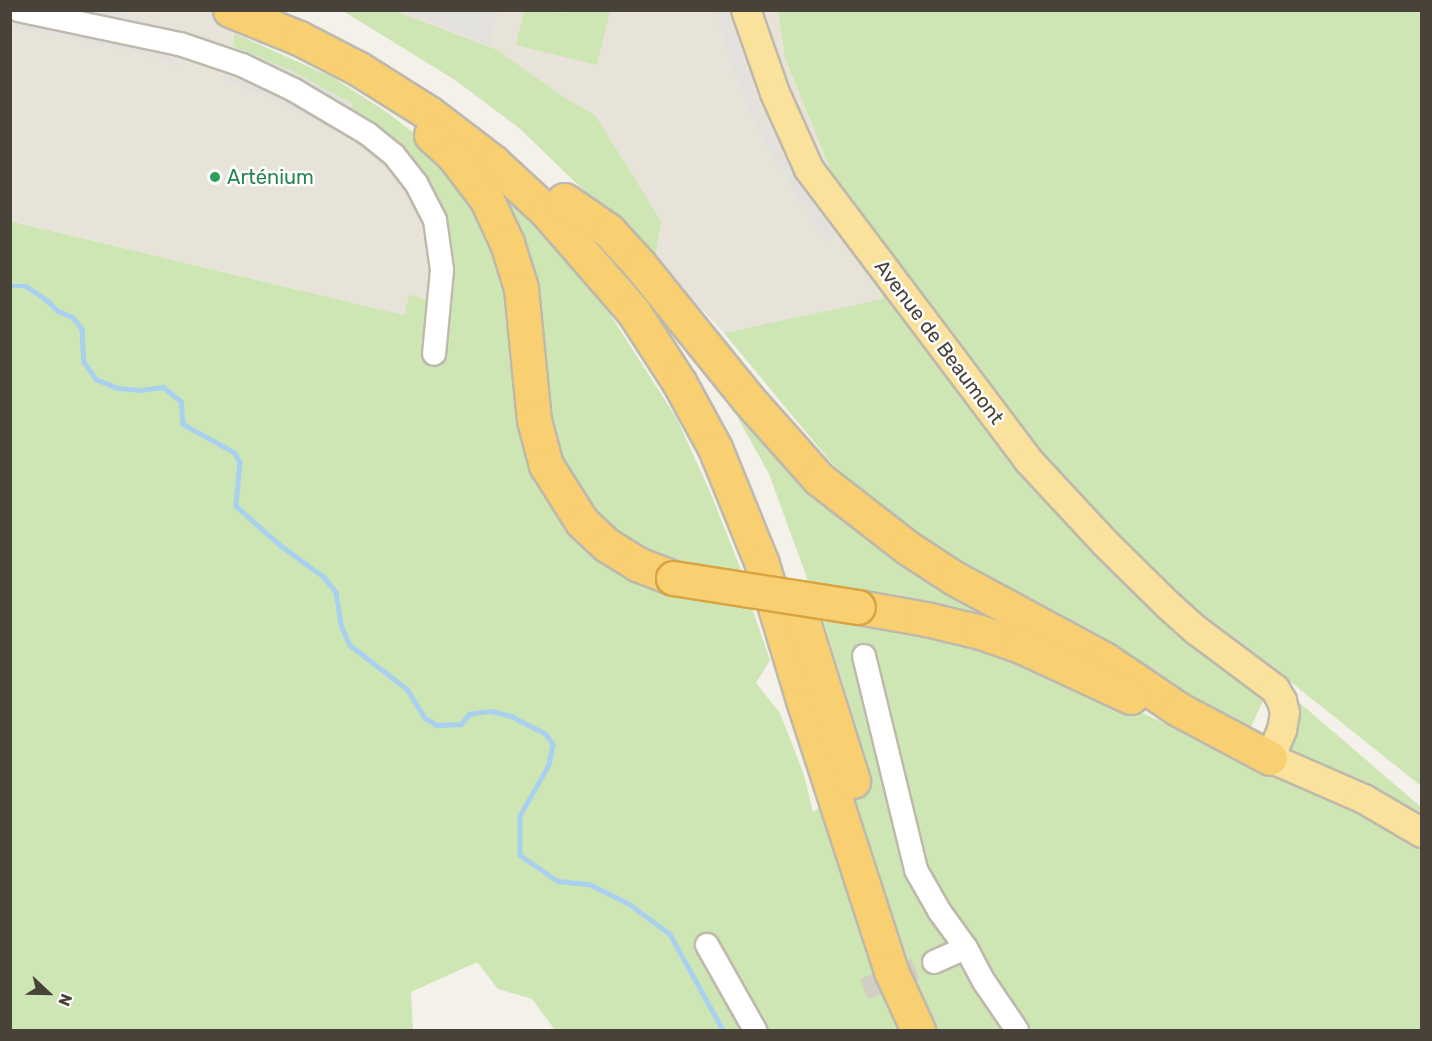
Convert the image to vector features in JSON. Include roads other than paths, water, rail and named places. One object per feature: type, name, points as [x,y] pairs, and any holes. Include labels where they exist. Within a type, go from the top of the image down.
[{"type":"highway","points":[[258,14],[375,55],[437,94],[495,136],[564,200],[631,273],[702,380],[730,434],[782,556],[910,963],[942,1030]]},
{"type":"highway","points":[[258,14],[268,39],[318,62],[405,113],[453,155],[486,198],[507,243],[521,288],[534,420],[546,465],[582,522],[607,545],[637,564],[673,578],[926,619],[1021,646],[1236,746],[1270,758]]},
{"type":"highway","points":[[258,14],[359,69],[429,113],[493,162],[546,211],[633,311],[679,382],[715,448],[762,564],[801,696],[891,971],[918,1030]]},
{"type":"highway","points":[[564,200],[608,230],[748,399],[819,479],[908,548],[954,578],[1104,659],[1178,709],[1270,758]]},
{"type":"main road","name":"Avenue de Beaumont","points":[[746,10],[775,93],[809,169],[1028,460],[1105,543],[1196,630],[1275,689],[1282,701],[1285,713],[1282,730],[1270,758]]},
{"type":"main road","points":[[1270,758],[1364,799],[1422,833]]},
{"type":"street","points":[[18,10],[180,44],[242,65],[294,90],[368,134],[394,155],[416,183],[435,220],[442,270],[434,354]]},
{"type":"street","points":[[864,656],[916,870],[940,912],[966,948],[985,983],[1017,1030]]},
{"type":"street","points":[[707,945],[755,1030]]},
{"type":"street","points":[[934,962],[966,948]]},
{"type":"waterway","points":[[10,286],[26,286],[58,311],[73,317],[82,329],[84,362],[96,379],[117,388],[141,390],[163,387],[181,401],[183,424],[234,452],[240,462],[236,506],[280,545],[324,577],[336,592],[341,625],[350,645],[407,689],[425,718],[437,725],[461,724],[469,714],[491,711],[511,716],[546,734],[553,744],[549,765],[520,816],[520,855],[558,881],[589,884],[628,903],[670,934],[723,1030]]},
{"type":"tunnel","points":[[864,989],[934,962]]},
{"type":"place","name":"Arténium","points":[[215,177]]}]
